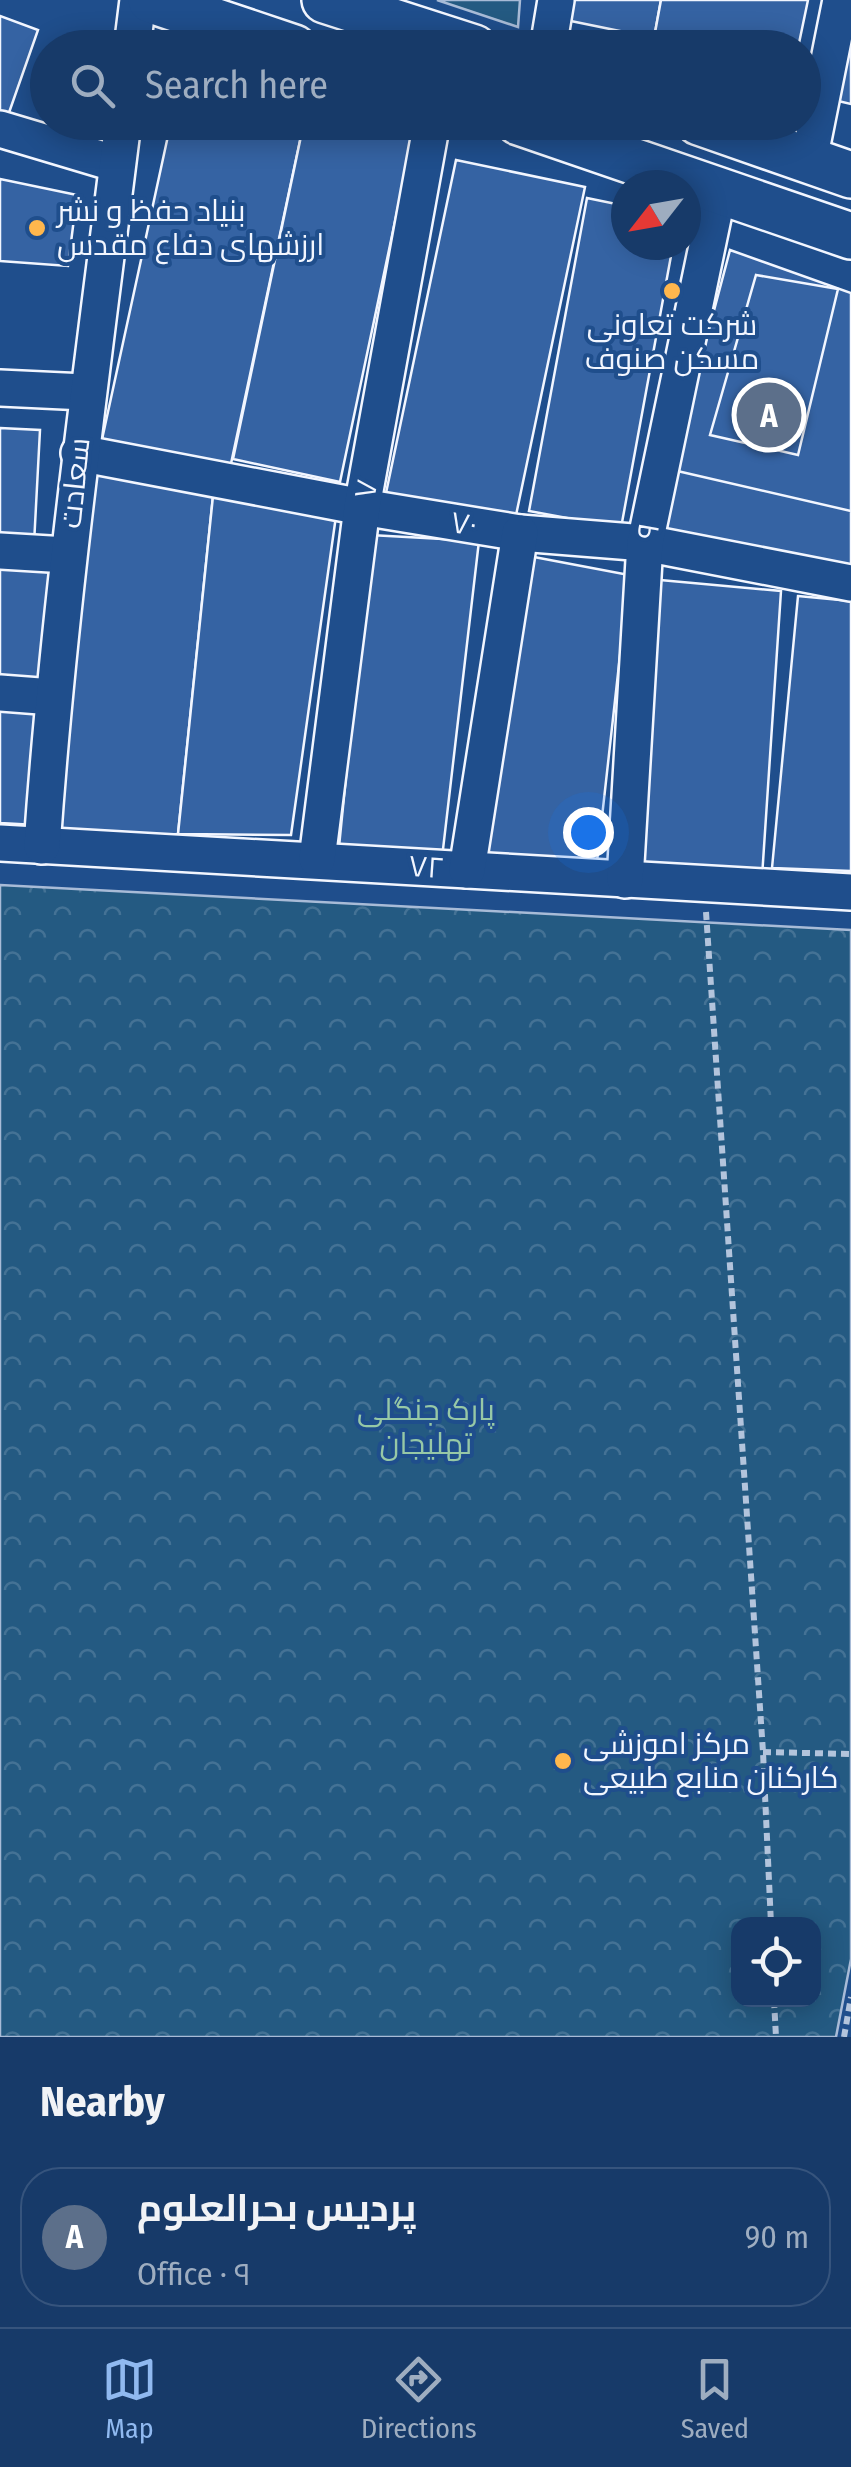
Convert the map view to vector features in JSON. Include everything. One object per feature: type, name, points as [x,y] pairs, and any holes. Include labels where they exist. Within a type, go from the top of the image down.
[{"type":"main road","points":[[150,0],[240,30]]},
{"type":"main road","points":[[347,3],[423,30]]},
{"type":"main road","points":[[573,140],[851,236]]},
{"type":"main road","points":[[751,140],[830,167]]},
{"type":"street","points":[[134,30],[138,0]]},
{"type":"street","points":[[551,30],[556,0]]},
{"type":"street","points":[[830,167],[841,0]]},
{"type":"street","points":[[0,129],[30,138]]},
{"type":"street","points":[[37,140],[118,164]]},
{"type":"street","name":"سعادت","points":[[42,846],[52,696],[78,453],[120,140]]},
{"type":"street","name":"۷","points":[[317,859],[362,507],[429,140]]},
{"type":"street","name":"۹","points":[[626,880],[645,543],[719,189]]},
{"type":"street","points":[[0,388],[85,392]]},
{"type":"street","name":"۷۰","points":[[78,453],[362,507],[520,533],[645,543],[851,583]]},
{"type":"street","points":[[467,870],[520,533]]},
{"type":"street","points":[[0,551],[67,555]]},
{"type":"street","points":[[0,693],[52,696]]},
{"type":"street","name":"۷۲","points":[[0,843],[851,892]]},
{"type":"path","points":[[704,886],[764,1752],[771,1917]]},
{"type":"path","points":[[764,1752],[851,1754]]},
{"type":"path","points":[[844,2037],[851,1997]]},
{"type":"path","points":[[774,2007],[776,2037]]},
{"type":"green space","points":[[437,0],[520,0],[518,27]]},
{"type":"green space","name":"پارک جنگلی تهلیجان","points":[[0,885],[851,930],[851,1959],[836,2037],[0,2037]]},
{"type":"building","points":[[565,0],[661,0],[655,30],[615,30],[561,19]]},
{"type":"building","points":[[661,0],[808,0],[802,30],[655,30]]},
{"type":"building","points":[[0,16],[38,30],[30,30],[30,53],[5,124],[0,122]]},
{"type":"building","points":[[851,29],[851,104],[834,100]]},
{"type":"building","points":[[167,140],[300,140],[229,473],[101,444]]},
{"type":"building","points":[[300,140],[412,140],[340,482],[233,459]]},
{"type":"building","points":[[456,160],[585,187],[515,520],[386,493]]},
{"type":"building","name":"بنیاد حفظ و نشر ارزشهای دفاع مقدس","points":[[0,179],[77,195],[68,266],[0,261]]},
{"type":"building","points":[[587,198],[611,203],[611,260],[670,260],[621,528],[529,511]]},
{"type":"building","points":[[730,250],[851,293],[851,580],[654,537]]},
{"type":"building","points":[[756,275],[838,289],[798,455],[710,435]]},
{"type":"building","points":[[0,428],[40,430],[34,544],[0,542]]},
{"type":"building","points":[[95,470],[213,496],[178,834],[54,836]]},
{"type":"building","points":[[673,470],[851,511],[851,575],[654,537]]},
{"type":"building","points":[[213,496],[336,516],[291,835],[178,834]]},
{"type":"building","points":[[370,535],[479,541],[442,858],[339,847]]},
{"type":"building","points":[[534,557],[629,575],[597,862],[486,853]]},
{"type":"building","points":[[0,568],[49,570],[42,684],[0,681]]},
{"type":"building","points":[[660,580],[781,591],[762,877],[642,863]]},
{"type":"building","points":[[798,596],[851,601],[851,871],[772,868]]},
{"type":"building","points":[[0,710],[41,712],[36,825],[0,823]]},
{"type":"place","name":"بنیاد حفظ و نشر ارزشهای دفاع مقدس","points":[[37,228]]},
{"type":"place","name":"شرکت تعاونی مسکن صنوف","points":[[672,291]]},
{"type":"place","name":"پردیس بحرالعلوم","points":[[769,415]]},
{"type":"place","name":"مرکز اموزشی کارکنان منابع طبیعی","points":[[563,1761]]}]
